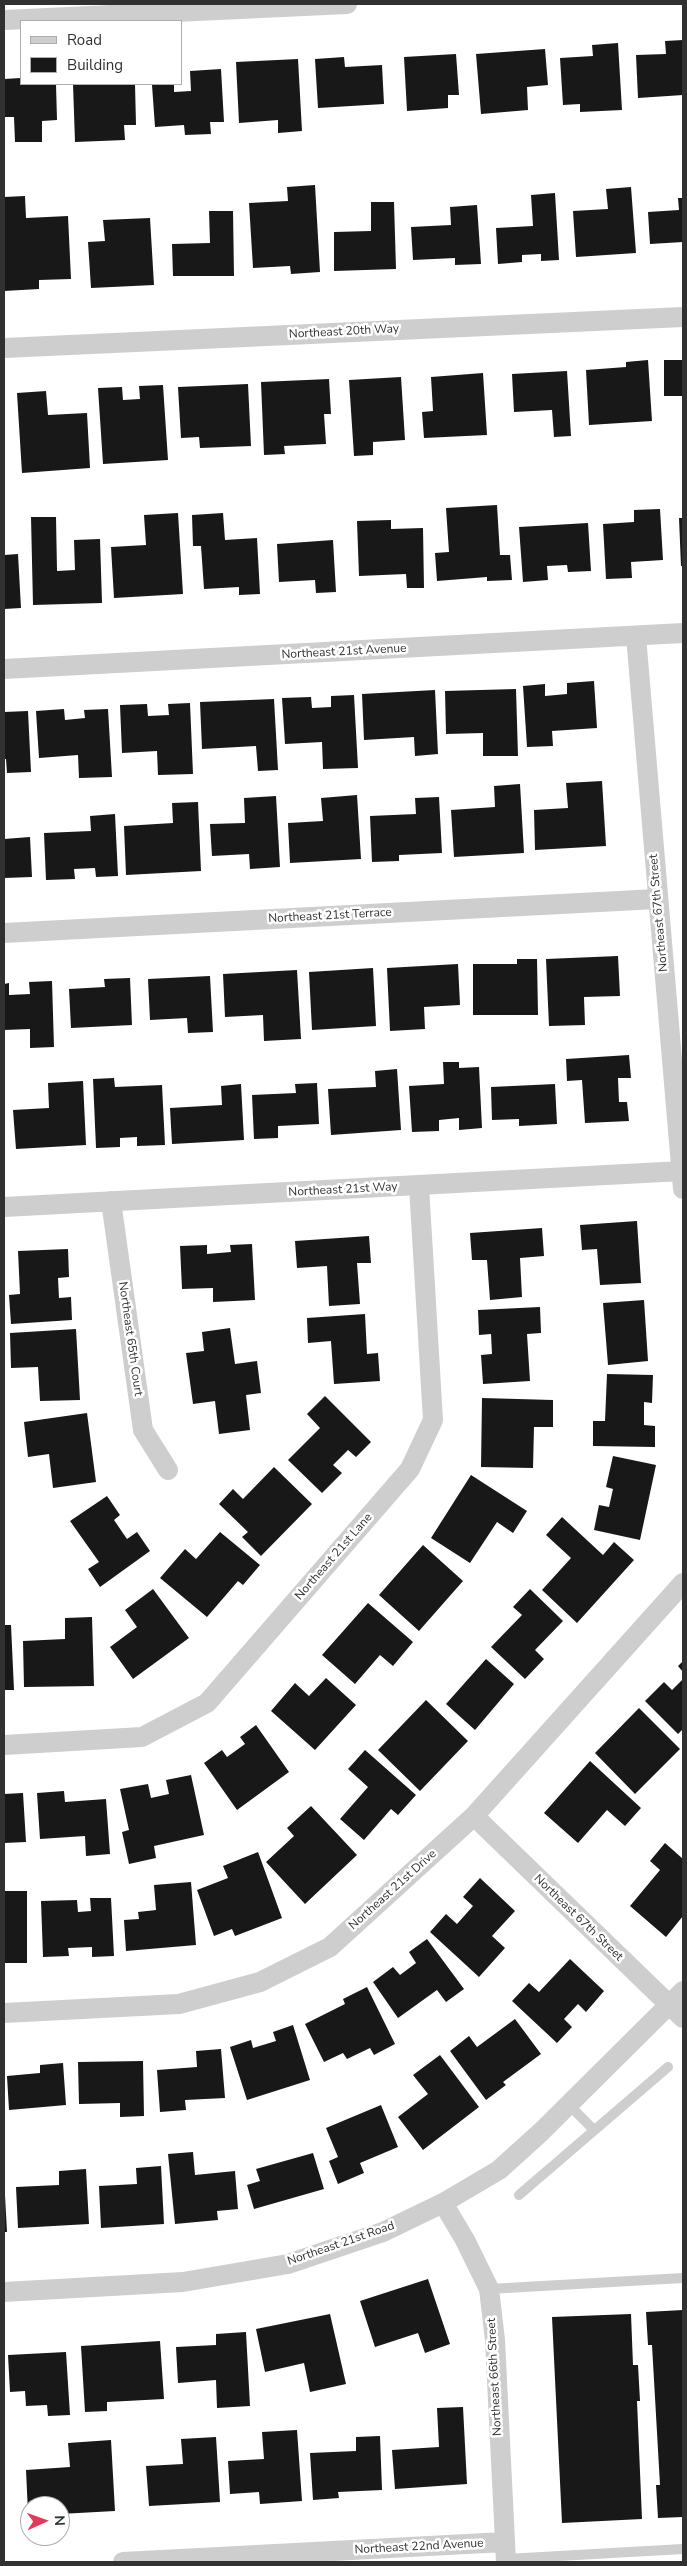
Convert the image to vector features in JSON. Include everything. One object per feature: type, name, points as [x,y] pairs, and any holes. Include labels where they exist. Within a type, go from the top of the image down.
[{"type":"street","points":[[4,20],[347,4]]},
{"type":"street","name":"Northeast 20th Way","points":[[4,348],[683,317]]},
{"type":"street","name":"Northeast 21st Avenue","points":[[4,669],[683,633]]},
{"type":"street","name":"Northeast 67th Street","points":[[636,636],[682,1180]]},
{"type":"street","name":"Northeast 21st Terrace","points":[[4,933],[657,899]]},
{"type":"street","name":"Northeast 21st Way","points":[[4,1206],[419,1186],[682,1180]]},
{"type":"street","name":"Northeast 21st Lane","points":[[4,1745],[142,1738],[207,1703],[410,1469],[433,1420],[419,1186]]},
{"type":"street","name":"Northeast 65th Court","points":[[110,1201],[143,1430],[168,1470]]},
{"type":"street","name":"Northeast 21st Drive","points":[[4,2013],[179,2004],[260,1982],[330,1947],[474,1816],[683,1583]]},
{"type":"street","name":"Northeast 67th Street","points":[[474,1816],[676,2012]]},
{"type":"street","name":"Northeast 21st Road","points":[[4,2292],[183,2282],[288,2264],[383,2232],[443,2203],[499,2170],[569,2105],[676,2012],[683,1992]]},
{"type":"street","name":"Northeast 66th Street","points":[[443,2203],[465,2240],[489,2290],[495,2340],[506,2555]]},
{"type":"street","name":"Northeast 22nd Avenue","points":[[124,2562],[506,2555]]},
{"type":"lane","points":[[519,2195],[668,2067]]},
{"type":"lane","points":[[569,2105],[594,2130]]},
{"type":"lane","points":[[489,2290],[683,2278]]},
{"type":"lane","points":[[506,2555],[683,2549]]},
{"type":"building","points":[[683,40],[683,95],[638,98],[636,55],[666,54],[665,41]]},
{"type":"building","points":[[618,43],[622,110],[580,112],[580,104],[563,105],[560,58],[593,56],[592,45]]},
{"type":"building","points":[[545,49],[548,85],[527,87],[528,110],[481,114],[476,54]]},
{"type":"building","points":[[456,54],[459,95],[448,95],[448,108],[407,111],[404,57]]},
{"type":"building","points":[[344,57],[345,67],[382,65],[384,104],[318,108],[315,59]]},
{"type":"building","points":[[298,59],[302,131],[278,133],[278,120],[239,123],[236,62]]},
{"type":"building","points":[[221,69],[224,122],[210,122],[211,134],[185,135],[184,125],[155,127],[152,85],[174,85],[174,92],[191,91],[190,71]]},
{"type":"building","points":[[20,78],[20,85],[56,85],[57,120],[42,121],[42,142],[15,142],[14,117],[4,117],[4,79]]},
{"type":"building","points":[[73,85],[135,85],[136,125],[124,125],[125,140],[75,142]]},
{"type":"building","points":[[315,185],[320,272],[291,274],[290,266],[253,268],[249,203],[288,201],[287,187]]},
{"type":"building","points":[[631,187],[636,253],[576,257],[573,211],[608,209],[606,189]]},
{"type":"building","points":[[555,193],[559,260],[541,261],[541,254],[522,255],[522,262],[498,264],[496,228],[533,226],[531,195]]},
{"type":"building","points":[[25,196],[26,218],[68,216],[71,279],[39,280],[39,289],[4,291],[4,197]]},
{"type":"building","points":[[678,198],[683,198],[683,242],[650,244],[648,212],[679,210]]},
{"type":"building","points":[[371,202],[394,202],[396,269],[334,271],[334,232],[371,231]]},
{"type":"building","points":[[477,205],[481,264],[455,265],[455,258],[413,260],[411,227],[451,225],[450,207]]},
{"type":"building","points":[[209,211],[233,211],[234,276],[173,276],[172,244],[210,243]]},
{"type":"building","points":[[150,218],[154,285],[91,288],[88,242],[105,241],[103,220]]},
{"type":"building","points":[[648,360],[652,421],[589,425],[586,370],[626,367],[626,362]]},
{"type":"building","points":[[664,360],[683,360],[683,396],[664,396]]},
{"type":"building","points":[[567,371],[571,436],[554,437],[552,410],[514,412],[512,374]]},
{"type":"building","points":[[483,373],[487,435],[424,438],[422,412],[433,411],[431,377]]},
{"type":"building","points":[[401,377],[405,440],[373,442],[373,455],[354,456],[349,380]]},
{"type":"building","points":[[329,379],[331,414],[324,414],[326,444],[284,446],[285,454],[264,455],[261,382]]},
{"type":"building","points":[[248,384],[251,446],[200,448],[199,437],[181,438],[178,387]]},
{"type":"building","points":[[163,385],[168,460],[103,464],[98,388],[122,387],[123,400],[140,399],[139,386]]},
{"type":"building","points":[[46,391],[48,415],[87,413],[90,468],[22,473],[17,393]]},
{"type":"building","points":[[497,505],[500,555],[510,555],[512,580],[487,581],[487,577],[437,581],[435,553],[449,552],[446,508]]},
{"type":"building","points":[[660,509],[663,560],[631,562],[632,578],[606,579],[603,524],[634,522],[634,510]]},
{"type":"building","points":[[178,513],[183,594],[114,598],[111,547],[146,545],[144,515]]},
{"type":"building","points":[[223,513],[225,540],[257,538],[260,594],[239,595],[239,587],[204,589],[201,546],[193,546],[192,515]]},
{"type":"building","points":[[31,517],[56,517],[57,571],[75,570],[74,540],[100,539],[102,603],[33,605]]},
{"type":"building","points":[[679,518],[683,518],[683,566],[681,566]]},
{"type":"building","points":[[391,520],[391,529],[423,528],[424,588],[407,588],[406,574],[359,576],[357,521]]},
{"type":"building","points":[[588,523],[591,571],[568,572],[567,565],[547,566],[548,580],[523,582],[519,527]]},
{"type":"building","points":[[333,540],[336,592],[316,593],[315,580],[279,582],[277,544]]},
{"type":"building","points":[[18,554],[21,608],[4,609],[4,555]]},
{"type":"building","points":[[594,681],[597,728],[552,731],[553,746],[527,747],[523,686],[545,684],[545,696],[567,694],[567,683]]},
{"type":"building","points":[[516,689],[518,756],[483,756],[483,733],[446,734],[445,691]]},
{"type":"building","points":[[435,690],[438,754],[415,756],[414,737],[364,740],[362,694]]},
{"type":"building","points":[[354,695],[358,768],[323,769],[322,742],[285,744],[282,698],[311,697],[312,708],[331,707],[331,696]]},
{"type":"building","points":[[274,699],[278,770],[258,771],[256,746],[202,749],[200,702]]},
{"type":"building","points":[[190,703],[193,774],[158,775],[157,751],[122,753],[120,705],[147,704],[148,716],[169,715],[168,704]]},
{"type":"building","points":[[64,709],[65,720],[85,718],[84,710],[108,709],[112,777],[79,778],[78,755],[39,758],[36,711]]},
{"type":"building","points":[[28,711],[31,772],[7,773],[6,759],[4,759],[4,712]]},
{"type":"building","points":[[602,781],[606,846],[535,850],[534,810],[568,808],[566,783]]},
{"type":"building","points":[[520,784],[524,853],[454,857],[451,810],[495,807],[494,786]]},
{"type":"building","points":[[357,795],[361,859],[290,863],[288,823],[323,821],[321,798]]},
{"type":"building","points":[[276,796],[280,867],[250,869],[249,854],[212,856],[210,824],[245,823],[244,798]]},
{"type":"building","points":[[439,797],[442,853],[399,855],[399,861],[372,862],[370,816],[416,814],[415,798]]},
{"type":"building","points":[[198,802],[201,871],[126,875],[124,826],[173,823],[172,803]]},
{"type":"building","points":[[115,814],[118,876],[96,877],[95,868],[74,869],[75,879],[46,880],[44,833],[91,831],[90,816]]},
{"type":"building","points":[[30,837],[32,877],[4,878],[4,839]]},
{"type":"building","points":[[618,956],[620,996],[584,997],[585,1025],[549,1026],[546,959]]},
{"type":"building","points":[[517,959],[537,959],[538,1015],[473,1015],[473,964],[517,964]]},
{"type":"building","points":[[458,964],[460,1005],[424,1007],[425,1029],[390,1031],[387,968]]},
{"type":"building","points":[[373,968],[376,1026],[312,1030],[309,972]]},
{"type":"building","points":[[297,970],[301,1039],[264,1041],[263,1015],[225,1017],[223,974]]},
{"type":"building","points":[[210,976],[213,1032],[188,1033],[187,1018],[150,1020],[148,979]]},
{"type":"building","points":[[130,978],[132,1025],[71,1028],[69,989],[105,987],[104,979]]},
{"type":"building","points":[[52,981],[54,1047],[30,1048],[30,1029],[4,1030],[4,984],[9,983],[9,995],[30,994],[29,982]]},
{"type":"building","points":[[629,1055],[631,1078],[618,1078],[619,1102],[627,1102],[629,1121],[585,1123],[582,1080],[567,1081],[566,1059]]},
{"type":"building","points":[[443,1062],[459,1062],[459,1068],[479,1067],[482,1128],[459,1130],[459,1118],[439,1120],[439,1131],[412,1132],[409,1086],[444,1084]]},
{"type":"building","points":[[397,1069],[401,1130],[331,1135],[328,1089],[376,1087],[375,1071]]},
{"type":"building","points":[[114,1078],[115,1087],[162,1085],[165,1145],[137,1146],[137,1137],[120,1138],[120,1147],[96,1148],[93,1079]]},
{"type":"building","points":[[83,1081],[86,1145],[16,1149],[13,1110],[49,1108],[48,1083]]},
{"type":"building","points":[[317,1083],[319,1124],[278,1126],[278,1138],[254,1139],[252,1095],[296,1093],[295,1084]]},
{"type":"building","points":[[241,1084],[244,1140],[172,1144],[170,1108],[222,1105],[221,1086]]},
{"type":"building","points":[[555,1084],[557,1124],[519,1126],[519,1119],[492,1120],[491,1087]]},
{"type":"building","points":[[637,1221],[641,1283],[600,1285],[597,1249],[582,1250],[580,1225]]},
{"type":"building","points":[[542,1228],[544,1256],[520,1258],[522,1297],[490,1300],[487,1260],[472,1260],[470,1233]]},
{"type":"building","points":[[369,1236],[371,1263],[357,1263],[360,1304],[329,1306],[327,1266],[297,1268],[295,1241]]},
{"type":"building","points":[[252,1244],[255,1300],[213,1302],[213,1288],[182,1289],[180,1246],[207,1245],[207,1254],[231,1252],[230,1245]]},
{"type":"building","points":[[68,1249],[69,1277],[58,1278],[59,1298],[71,1297],[72,1320],[11,1324],[9,1295],[20,1294],[18,1251]]},
{"type":"building","points":[[644,1300],[648,1361],[608,1365],[603,1303]]},
{"type":"building","points":[[540,1307],[541,1333],[527,1334],[530,1381],[483,1384],[481,1355],[492,1354],[491,1334],[479,1335],[478,1310]]},
{"type":"building","points":[[365,1314],[367,1354],[378,1353],[380,1381],[334,1384],[331,1341],[308,1343],[307,1318]]},
{"type":"building","points":[[230,1328],[235,1364],[257,1361],[261,1393],[246,1395],[250,1430],[219,1434],[215,1401],[193,1404],[186,1353],[204,1351],[202,1332]]},
{"type":"building","points":[[76,1329],[80,1400],[40,1401],[38,1367],[11,1368],[10,1333]]},
{"type":"building","points":[[607,1374],[653,1375],[652,1403],[644,1402],[644,1425],[655,1426],[655,1447],[593,1446],[593,1421],[605,1421]]},
{"type":"building","points":[[325,1396],[371,1442],[356,1457],[348,1450],[333,1465],[342,1473],[322,1493],[288,1460],[320,1428],[307,1414]]},
{"type":"building","points":[[482,1398],[553,1400],[553,1427],[534,1427],[533,1468],[481,1467]]},
{"type":"building","points":[[87,1413],[96,1482],[53,1488],[49,1454],[28,1457],[24,1422]]},
{"type":"building","points":[[613,1456],[656,1465],[640,1540],[594,1530],[599,1505],[609,1507],[613,1489],[606,1487]]},
{"type":"building","points":[[274,1467],[312,1504],[261,1556],[242,1537],[248,1532],[219,1504],[233,1489],[243,1499]]},
{"type":"building","points":[[471,1475],[527,1511],[513,1533],[497,1522],[470,1563],[431,1538]]},
{"type":"building","points":[[107,1496],[120,1515],[114,1520],[127,1539],[137,1532],[150,1551],[100,1587],[88,1569],[99,1562],[70,1521]]},
{"type":"building","points":[[562,1517],[603,1555],[614,1542],[634,1560],[577,1623],[542,1590],[571,1558],[546,1535]]},
{"type":"building","points":[[220,1532],[260,1565],[243,1585],[238,1581],[207,1617],[160,1578],[185,1549],[196,1559]]},
{"type":"building","points":[[423,1545],[463,1581],[419,1631],[379,1595]]},
{"type":"building","points":[[153,1589],[189,1638],[133,1679],[110,1647],[137,1627],[125,1610]]},
{"type":"building","points":[[530,1589],[563,1621],[535,1650],[544,1659],[525,1679],[491,1647],[522,1615],[513,1607]]},
{"type":"building","points":[[368,1603],[413,1642],[393,1666],[380,1655],[355,1684],[322,1655]]},
{"type":"building","points":[[92,1617],[94,1686],[24,1687],[23,1641],[65,1639],[65,1618]]},
{"type":"building","points":[[4,1625],[11,1625],[14,1690],[4,1690]]},
{"type":"building","points":[[486,1659],[514,1684],[475,1730],[446,1704]]},
{"type":"building","points":[[683,1661],[683,1672],[678,1666]]},
{"type":"building","points":[[326,1678],[356,1705],[315,1750],[271,1711],[295,1683],[309,1696]]},
{"type":"building","points":[[683,1679],[683,1729],[678,1734],[645,1701],[664,1682],[672,1690]]},
{"type":"building","points":[[426,1700],[468,1741],[420,1791],[378,1750]]},
{"type":"building","points":[[639,1708],[680,1749],[635,1794],[595,1753]]},
{"type":"building","points":[[256,1725],[289,1772],[237,1810],[204,1763],[222,1750],[227,1757],[245,1744],[240,1737]]},
{"type":"building","points":[[365,1750],[416,1795],[398,1815],[391,1809],[364,1840],[340,1819],[368,1787],[348,1769]]},
{"type":"building","points":[[590,1761],[641,1808],[625,1826],[607,1810],[578,1843],[544,1813]]},
{"type":"building","points":[[191,1775],[204,1835],[154,1846],[156,1858],[129,1864],[122,1832],[129,1830],[120,1789],[148,1784],[151,1798],[169,1794],[166,1780]]},
{"type":"building","points":[[64,1791],[65,1802],[106,1799],[110,1854],[86,1856],[85,1836],[40,1839],[37,1793]]},
{"type":"building","points":[[23,1793],[26,1842],[4,1843],[4,1794]]},
{"type":"building","points":[[311,1806],[357,1855],[305,1904],[266,1862],[294,1836],[287,1828]]},
{"type":"building","points":[[665,1843],[683,1859],[683,1916],[666,1937],[630,1906],[660,1870],[650,1861]]},
{"type":"building","points":[[258,1852],[282,1918],[235,1936],[232,1929],[214,1936],[197,1890],[228,1878],[223,1866]]},
{"type":"building","points":[[480,1878],[515,1911],[492,1936],[505,1948],[479,1977],[430,1932],[446,1914],[457,1924],[473,1906],[463,1897]]},
{"type":"building","points":[[191,1882],[196,1945],[126,1951],[124,1920],[139,1919],[138,1912],[156,1910],[154,1885]]},
{"type":"building","points":[[4,1891],[27,1891],[27,1963],[4,1963]]},
{"type":"building","points":[[90,1898],[111,1898],[114,1956],[92,1957],[92,1947],[68,1948],[69,1956],[43,1957],[41,1901],[77,1900],[78,1912],[91,1911]]},
{"type":"building","points":[[427,1939],[464,1989],[446,2002],[437,1990],[398,2018],[373,1982],[393,1967],[400,1975],[416,1963],[409,1952]]},
{"type":"building","points":[[570,1959],[604,1991],[586,2012],[578,2004],[564,2019],[572,2027],[557,2043],[512,2001],[529,1983],[539,1992]]},
{"type":"building","points":[[367,1987],[395,2044],[374,2055],[370,2048],[347,2059],[343,2053],[324,2062],[305,2024],[345,2004],[343,1999]]},
{"type":"building","points":[[515,2019],[541,2054],[503,2082],[506,2085],[486,2100],[450,2051],[469,2036],[477,2047]]},
{"type":"building","points":[[293,2025],[310,2080],[247,2100],[230,2047],[251,2040],[253,2048],[276,2041],[273,2032]]},
{"type":"building","points":[[221,2049],[225,2098],[185,2100],[186,2110],[160,2112],[157,2070],[197,2067],[196,2051]]},
{"type":"building","points":[[440,2055],[479,2107],[423,2150],[398,2117],[428,2094],[413,2075]]},
{"type":"building","points":[[143,2061],[144,2116],[120,2117],[120,2103],[79,2104],[78,2062]]},
{"type":"building","points":[[63,2063],[66,2105],[9,2110],[7,2076],[40,2073],[40,2065]]},
{"type":"building","points":[[381,2105],[398,2147],[360,2163],[364,2173],[338,2184],[329,2161],[338,2157],[326,2128]]},
{"type":"building","points":[[193,2152],[195,2175],[235,2171],[238,2209],[217,2211],[218,2220],[175,2224],[168,2154]]},
{"type":"building","points":[[313,2153],[324,2189],[254,2209],[247,2185],[260,2181],[256,2169]]},
{"type":"building","points":[[161,2166],[164,2224],[101,2228],[99,2186],[137,2184],[136,2168]]},
{"type":"building","points":[[86,2169],[89,2224],[18,2228],[16,2187],[59,2185],[59,2171]]},
{"type":"building","points":[[4,2177],[7,2232],[4,2232]]},
{"type":"building","points":[[428,2279],[450,2344],[425,2353],[418,2333],[375,2347],[360,2301]]},
{"type":"building","points":[[683,2310],[683,2517],[658,2518],[656,2485],[660,2485],[652,2345],[648,2345],[646,2312]]},
{"type":"building","points":[[330,2314],[346,2384],[310,2392],[304,2363],[265,2372],[256,2329]]},
{"type":"building","points":[[631,2314],[633,2365],[638,2365],[640,2401],[637,2401],[642,2519],[562,2523],[552,2317]]},
{"type":"building","points":[[246,2332],[250,2406],[217,2408],[216,2380],[178,2383],[176,2347],[216,2345],[216,2334]]},
{"type":"building","points":[[160,2341],[164,2399],[107,2402],[107,2411],[85,2412],[81,2346]]},
{"type":"building","points":[[66,2352],[70,2415],[48,2416],[47,2405],[26,2406],[25,2391],[10,2392],[8,2355]]},
{"type":"building","points":[[463,2407],[467,2484],[395,2489],[392,2450],[439,2447],[437,2408]]},
{"type":"building","points":[[297,2430],[302,2501],[260,2504],[259,2492],[230,2494],[228,2461],[264,2459],[262,2432]]},
{"type":"building","points":[[380,2436],[382,2490],[338,2492],[339,2498],[313,2500],[310,2453],[356,2451],[356,2437]]},
{"type":"building","points":[[216,2437],[220,2502],[149,2506],[146,2466],[183,2464],[181,2439]]},
{"type":"building","points":[[111,2440],[115,2511],[70,2513],[70,2496],[27,2496],[26,2470],[70,2467],[68,2443]]}]
